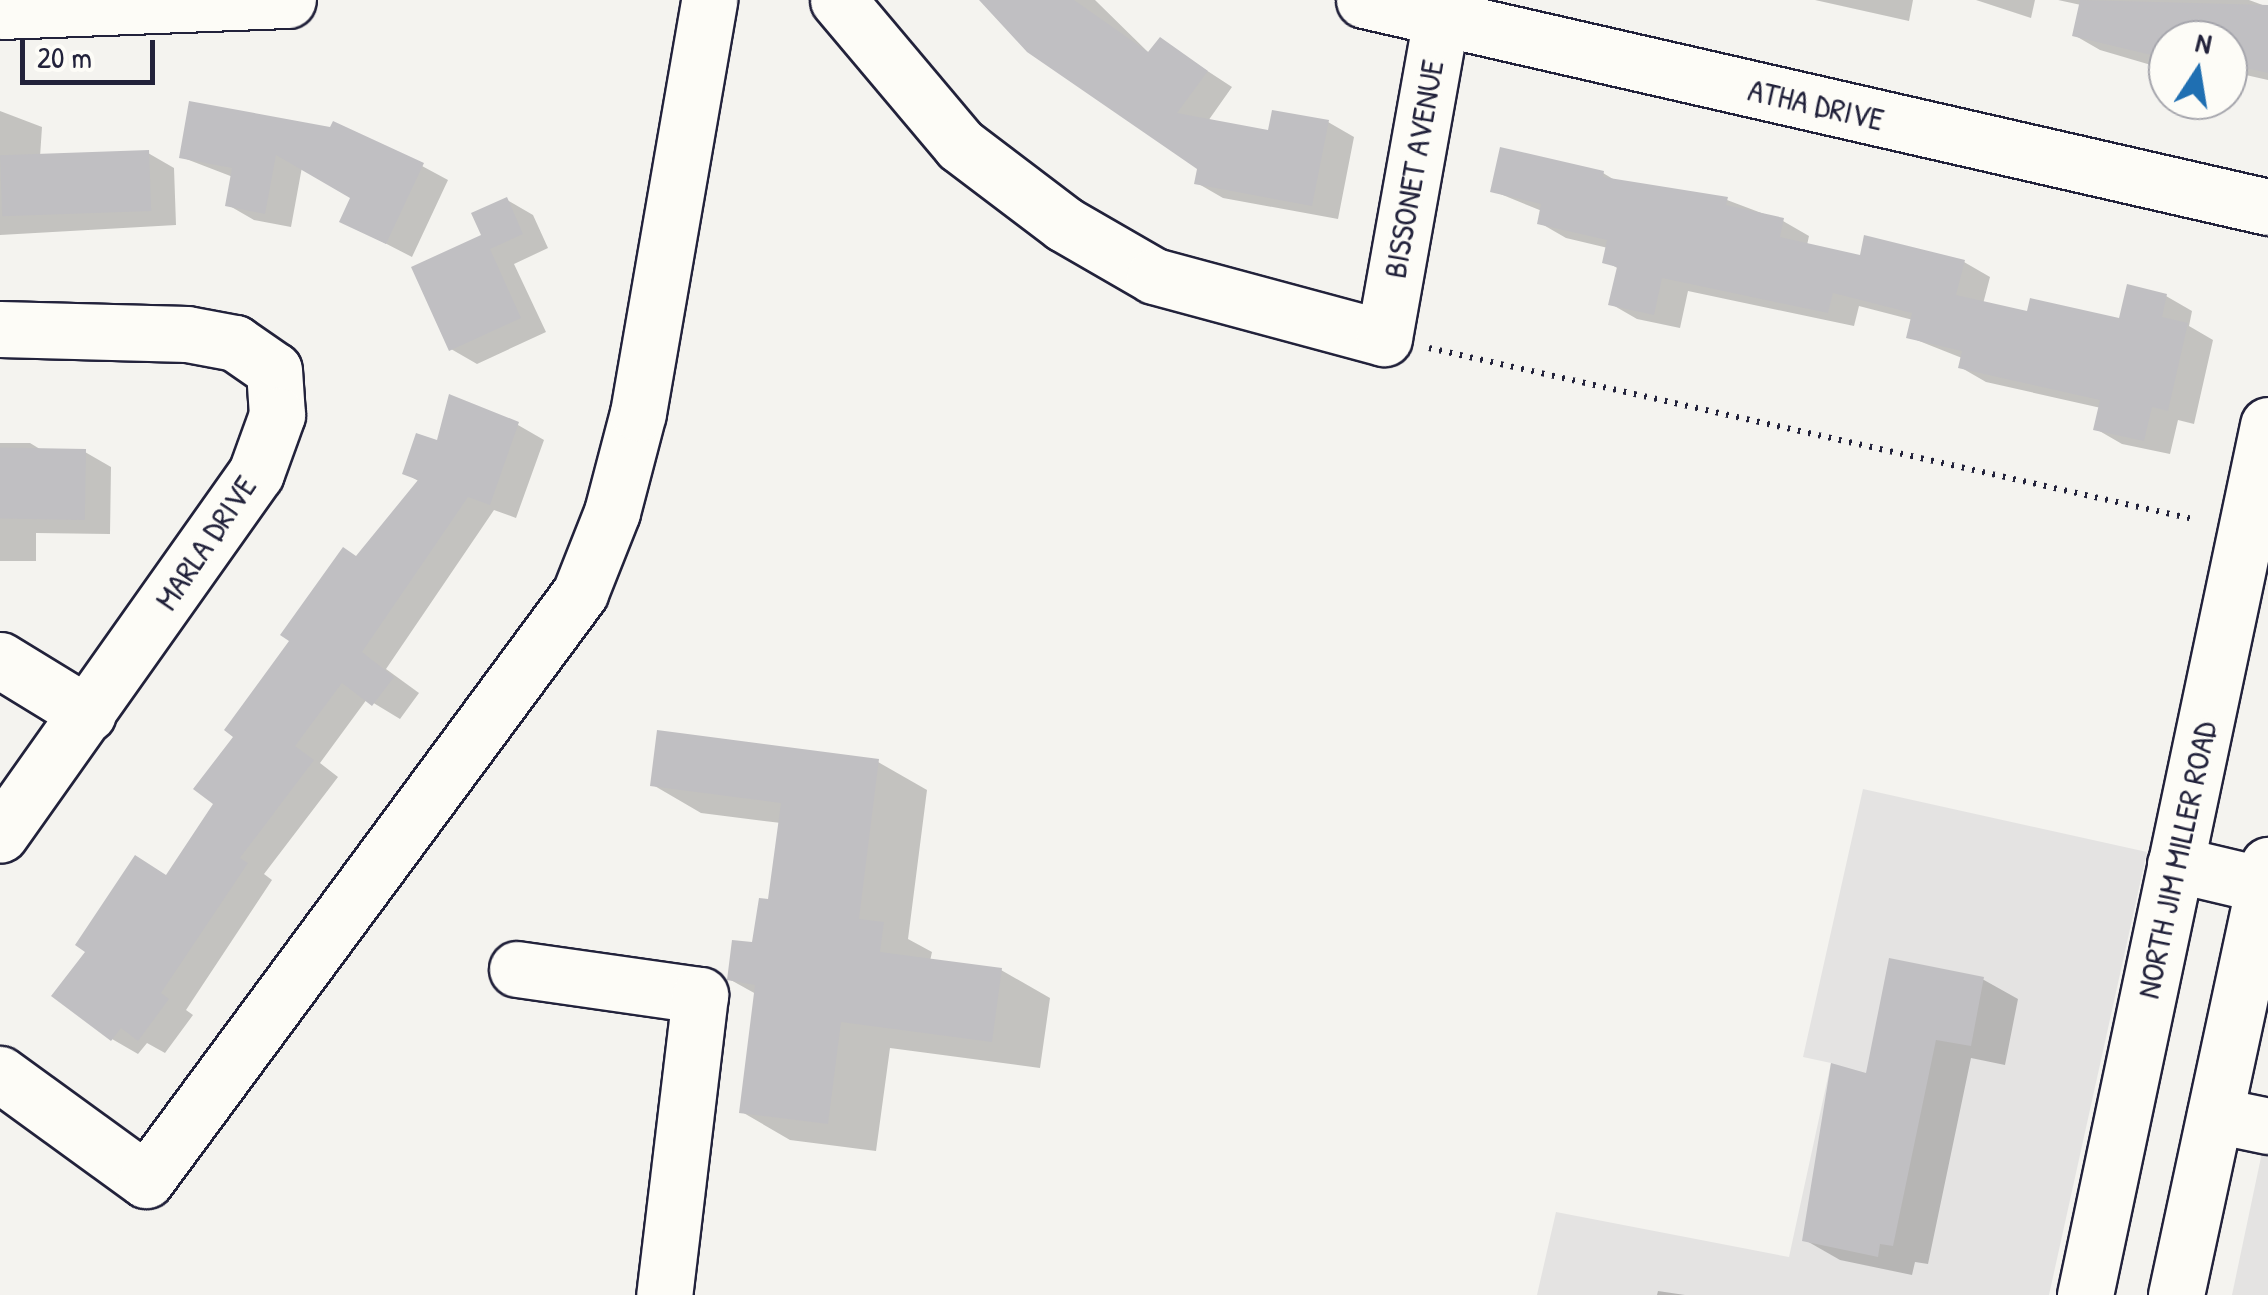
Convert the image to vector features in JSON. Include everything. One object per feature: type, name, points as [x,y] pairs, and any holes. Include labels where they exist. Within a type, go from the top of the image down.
[{"type":"street","points":[[0,11],[288,0]]},
{"type":"street","points":[[0,1074],[146,1180],[580,593],[612,512],[638,413],[709,0]]},
{"type":"street","points":[[838,0],[960,144],[1064,224],[1154,276],[1384,338]]},
{"type":"street","name":"ATHA DRIVE","points":[[1364,0],[1442,10],[2268,207]]},
{"type":"street","name":"BISSONET AVENUE","points":[[1384,338],[1442,10]]},
{"type":"street","name":"MARLA DRIVE","points":[[0,329],[187,334],[236,343],[274,370],[277,416],[256,473],[0,834]]},
{"type":"street","name":"NORTH JIM MILLER ROAD","points":[[2085,1295],[2268,425]]},
{"type":"street","points":[[0,660],[88,714]]},
{"type":"street","points":[[2175,864],[2267,878],[2176,1295]]},
{"type":"street","points":[[517,969],[700,995],[664,1295]]},
{"type":"street","points":[[2215,1115],[2268,1126]]},
{"type":"path","points":[[1384,338],[2246,532]]},
{"type":"shaded area","points":[[1863,789],[2147,852],[2049,1295],[1537,1295],[1556,1212],[1789,1257],[1831,1063],[1803,1057]]},
{"type":"shaded area","points":[[2268,1124],[2268,1295],[2232,1295]]},
{"type":"building","points":[[979,0],[1074,0],[1148,52],[1160,37],[1208,71],[1177,113],[1268,130],[1272,110],[1329,120],[1312,206],[1194,184],[1197,169],[1027,52]]},
{"type":"building","points":[[2080,0],[2268,5],[2268,73],[2248,68],[2248,20],[2148,20],[2148,54],[2072,36]]},
{"type":"building","points":[[189,101],[330,127],[333,121],[424,163],[386,244],[339,222],[350,198],[276,155],[265,214],[225,206],[232,168],[179,158]]},
{"type":"building","points":[[1500,147],[1604,171],[1603,177],[1728,197],[1726,205],[1784,218],[1780,237],[1860,255],[1864,235],[1965,260],[1956,295],[2027,311],[2030,298],[2119,318],[2127,284],[2167,294],[2162,317],[2188,323],[2168,411],[2152,407],[2144,441],[2093,430],[2100,400],[1958,368],[1962,351],[1906,338],[1912,313],[1833,293],[1828,313],[1662,278],[1654,315],[1608,305],[1617,267],[1602,263],[1607,240],[1537,224],[1541,204],[1490,192]]},
{"type":"building","points":[[149,150],[151,211],[2,216],[0,155]]},
{"type":"building","points":[[507,197],[523,234],[490,249],[521,318],[449,351],[411,267],[481,235],[471,213]]},
{"type":"building","points":[[449,394],[519,422],[490,505],[468,497],[362,652],[394,677],[372,706],[342,683],[295,746],[314,760],[240,858],[248,863],[161,993],[169,999],[138,1041],[121,1028],[111,1041],[51,996],[85,952],[75,945],[135,855],[166,875],[213,804],[193,789],[233,737],[224,730],[289,641],[280,635],[343,547],[356,556],[418,480],[402,474],[416,433],[437,440]]},
{"type":"building","points":[[0,447],[86,449],[85,520],[0,519]]},
{"type":"building","points":[[657,730],[879,759],[859,919],[884,922],[880,952],[1002,968],[992,1042],[841,1022],[828,1124],[739,1113],[755,985],[727,980],[732,940],[752,942],[759,898],[768,899],[781,803],[650,786]]},
{"type":"building","points":[[1889,958],[1984,977],[1971,1046],[1936,1040],[1893,1246],[1880,1244],[1878,1257],[1802,1241],[1831,1063],[1866,1073]]}]
